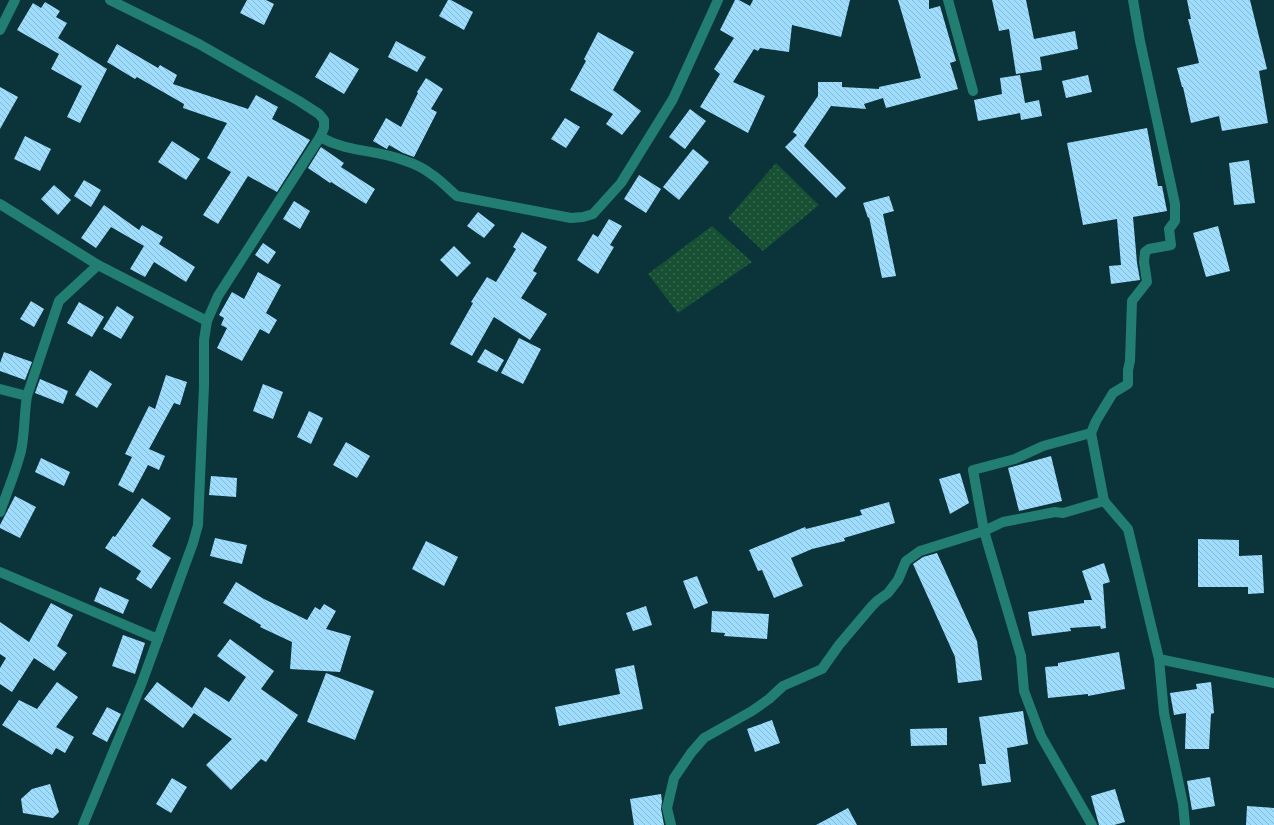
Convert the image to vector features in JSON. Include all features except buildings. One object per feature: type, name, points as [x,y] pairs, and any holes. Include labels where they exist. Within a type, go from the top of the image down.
[{"type":"street","points":[[0,30],[15,0]]},
{"type":"street","points":[[84,825],[141,685],[193,543],[198,525],[204,386],[204,340],[207,321],[218,296],[320,137],[324,128],[324,120],[319,114],[299,101],[199,44],[110,0]]},
{"type":"street","points":[[320,137],[348,149],[404,160],[430,173],[457,196],[571,218],[593,214],[621,183],[673,99],[718,0]]},
{"type":"street","points":[[948,0],[973,91]]},
{"type":"street","points":[[1132,0],[1172,184],[1175,204],[1175,221],[1169,229],[1171,245],[1149,249],[1145,252],[1144,262],[1147,282],[1132,301],[1128,384],[1112,393],[1091,433],[1104,501],[1128,529],[1159,659],[1164,713],[1183,804],[1185,825]]},
{"type":"street","points":[[0,204],[98,265],[207,321]]},
{"type":"street","points":[[0,512],[20,453],[24,433],[24,412],[27,396],[59,301],[98,265]]},
{"type":"street","points":[[0,389],[27,396]]},
{"type":"street","points":[[1091,433],[1043,446],[1015,459],[974,470],[984,531],[1021,656],[1024,691],[1041,736],[1092,825]]},
{"type":"street","points":[[671,825],[667,808],[674,778],[704,738],[752,711],[769,699],[783,686],[822,669],[872,606],[888,593],[898,580],[906,561],[920,551],[984,531],[1003,522],[1055,512],[1063,513],[1104,501]]},
{"type":"street","points":[[0,572],[158,638]]},
{"type":"street","points":[[1159,659],[1274,683]]},
{"type":"green space","points":[[776,163],[819,205],[763,251],[728,218]]},
{"type":"green space","points":[[712,226],[752,262],[678,313],[648,274]]}]
